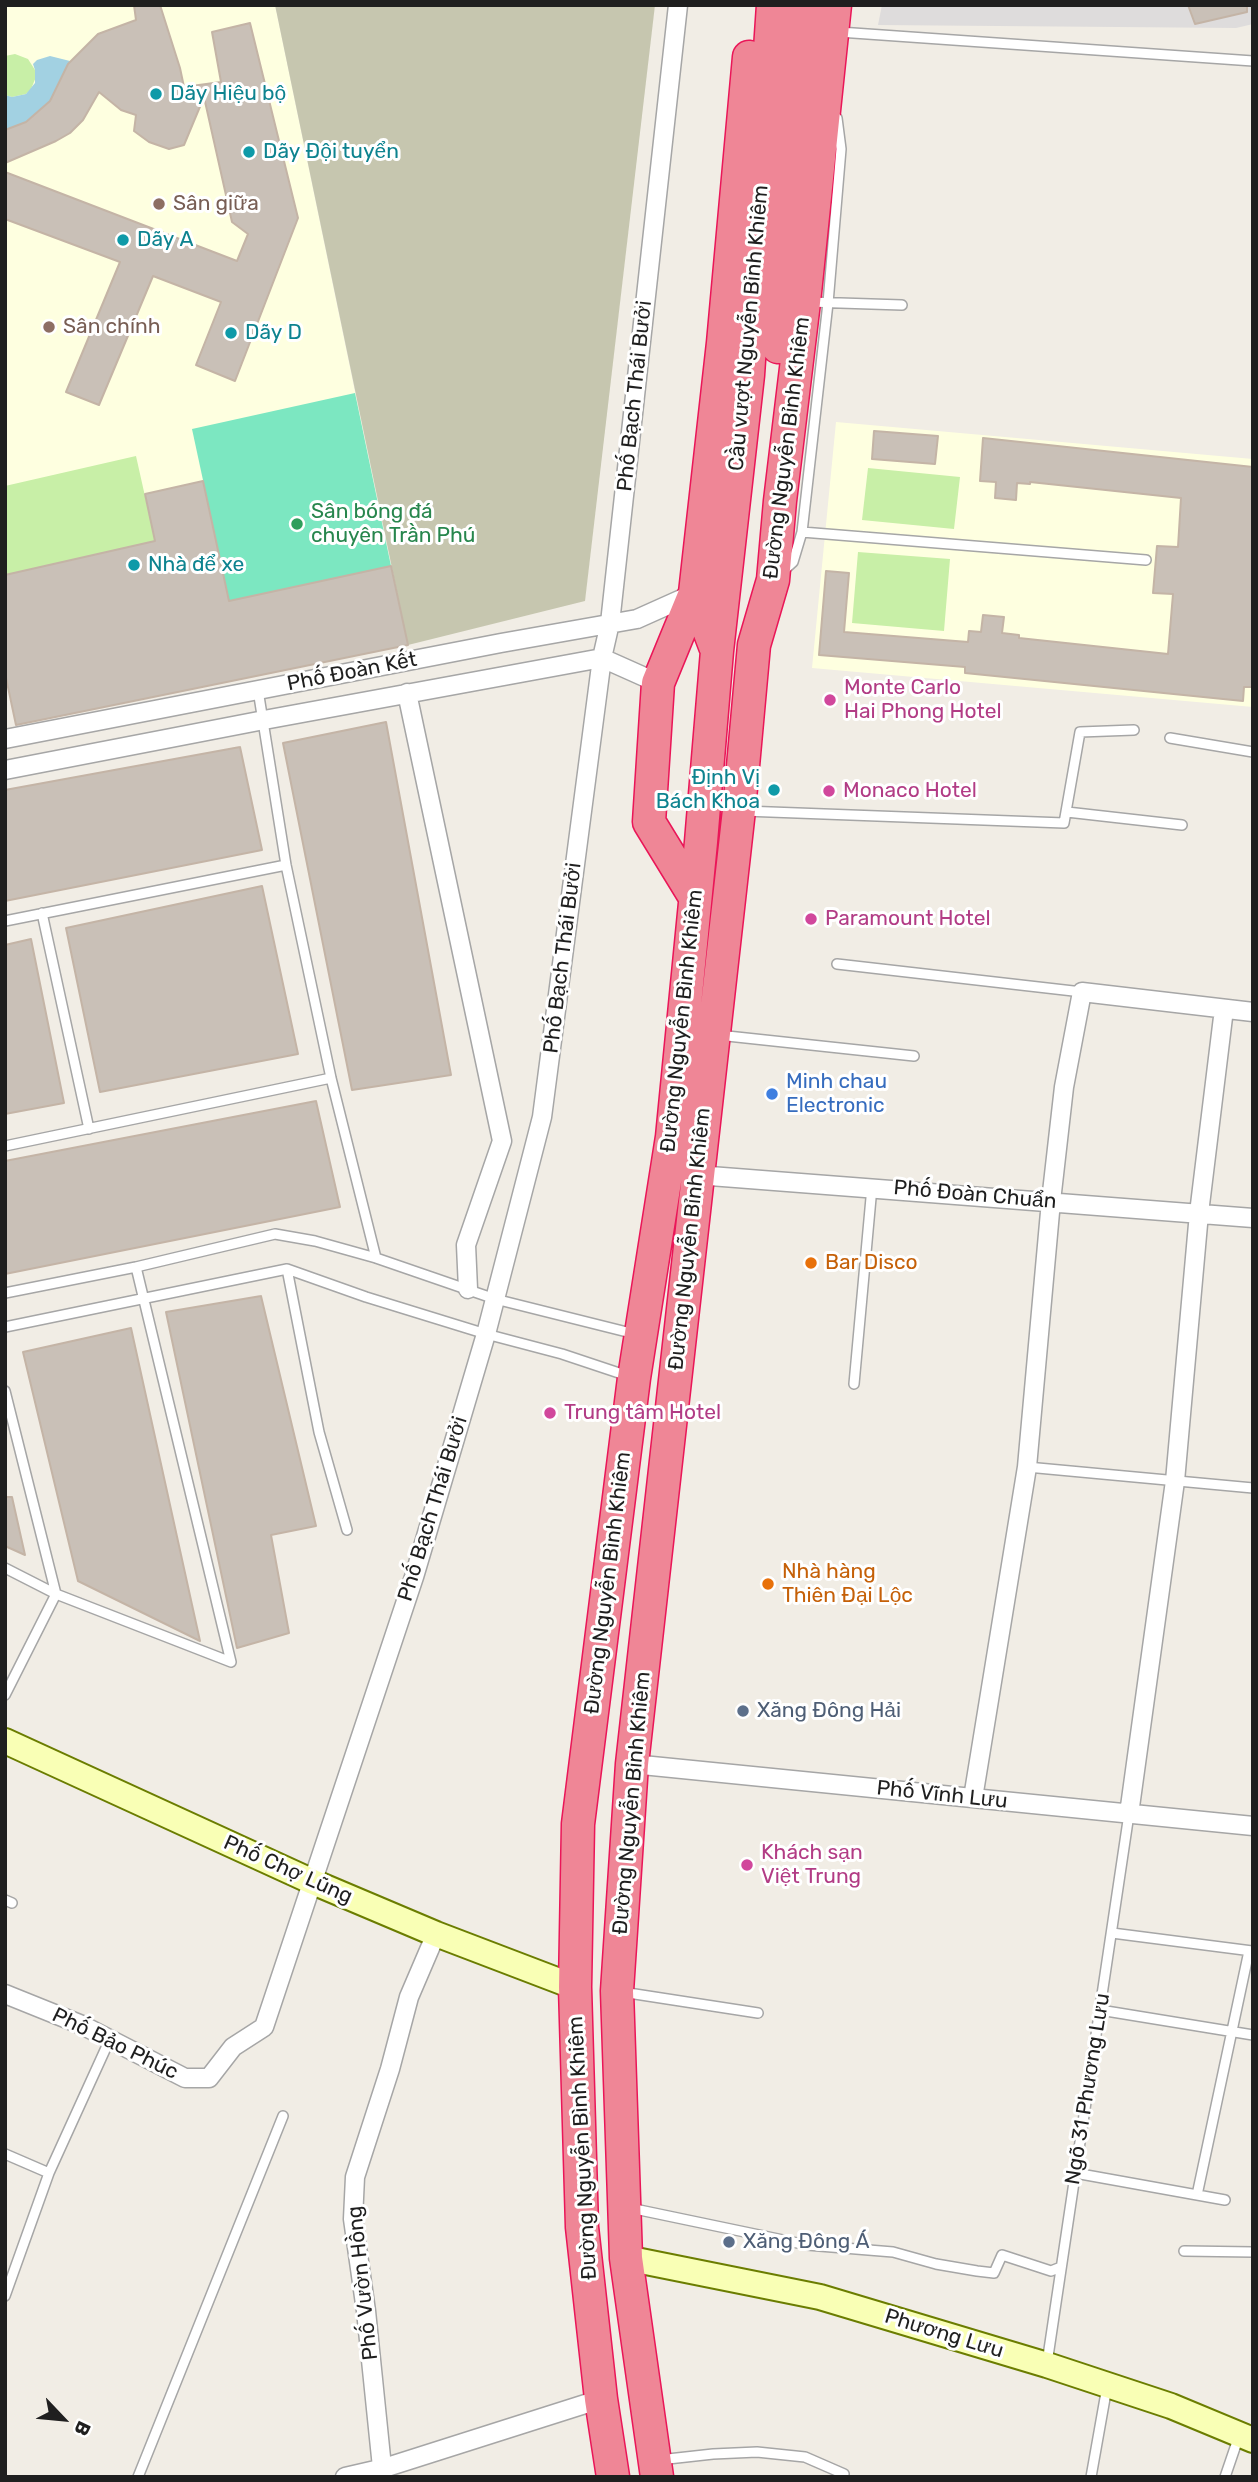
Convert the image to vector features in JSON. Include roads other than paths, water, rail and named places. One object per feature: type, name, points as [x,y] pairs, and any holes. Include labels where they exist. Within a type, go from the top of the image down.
[{"type":"highway","points":[[695,897],[649,822],[658,683],[695,593],[723,342],[754,5]]},
{"type":"highway","name":"Cầu vượt Nguyễn Bỉnh Khiêm","points":[[717,651],[748,374],[773,5]]},
{"type":"highway","name":"Cầu vượt Nguyễn Bỉnh Khiêm","points":[[754,645],[757,537],[776,373],[828,11]]},
{"type":"highway","name":"Đường Nguyễn Bỉnh Khiêm","points":[[655,2469],[626,2258],[617,1991],[632,1764],[739,810],[754,645],[773,580],[780,501],[816,302],[829,80],[828,11]]},
{"type":"highway","points":[[695,593],[717,651]]},
{"type":"highway","name":"Đường Nguyễn Bình Khiêm","points":[[613,2477],[601,2399],[582,2227],[575,1987],[578,1824],[634,1378],[672,1138],[717,651]]},
{"type":"street","name":"Phố Bạch Thái Bưởi","points":[[313,1882],[414,1577],[486,1334],[542,1117],[602,657],[610,623],[678,5]]},
{"type":"street","name":"Phố Đoàn Kết","points":[[5,739],[637,619],[695,593]]},
{"type":"street","name":"Phố Đoàn Kết","points":[[5,770],[602,657]]},
{"type":"street","points":[[602,657],[658,683]]},
{"type":"street","points":[[408,693],[502,1140],[466,1245],[468,1289]]},
{"type":"street","points":[[972,1798],[1027,1468],[1064,1087],[1082,992],[1253,1012]]},
{"type":"street","points":[[1129,1814],[1175,1481],[1199,1213],[1224,1009]]},
{"type":"street","name":"Phố Đoàn Chuẩn","points":[[697,1175],[1253,1218]]},
{"type":"street","name":"Phố Chợ Lũng","points":[[5,1741],[313,1882],[436,1934],[575,1987]]},
{"type":"street","name":"Phố Vĩnh Lưu","points":[[632,1764],[1253,1826]]},
{"type":"street","name":"Phố Bảo Phúc","points":[[5,1994],[82,2025],[184,2078],[209,2078],[233,2047],[264,2027],[313,1882]]},
{"type":"street","name":"Phố Vườn Hồng","points":[[384,2472],[353,2219],[355,2177],[390,2069],[409,1997],[436,1934]]},
{"type":"street","name":"Phương Lưu","points":[[626,2258],[820,2297],[1047,2365],[1171,2406],[1246,2437]]},
{"type":"street","points":[[345,2477],[384,2472],[601,2399]]},
{"type":"lane","points":[[828,11],[1253,61]]},
{"type":"lane","points":[[773,580],[793,562],[802,532],[816,302],[902,305]]},
{"type":"lane","points":[[802,532],[824,536],[1146,561]]},
{"type":"lane","points":[[258,690],[286,865],[331,1078],[376,1258]]},
{"type":"lane","points":[[739,810],[1064,823],[1080,732],[1134,730]]},
{"type":"lane","points":[[1170,738],[1253,752]]},
{"type":"lane","points":[[1066,812],[1182,825]]},
{"type":"lane","points":[[5,921],[286,865]]},
{"type":"lane","points":[[42,913],[89,1129]]},
{"type":"lane","points":[[837,964],[1082,992]]},
{"type":"lane","points":[[713,1035],[914,1056]]},
{"type":"lane","points":[[5,1146],[331,1078]]},
{"type":"lane","points":[[854,1384],[872,1187]]},
{"type":"lane","points":[[5,1293],[136,1267],[275,1234],[315,1241],[376,1258],[495,1299],[640,1335]]},
{"type":"lane","points":[[5,1568],[56,1594],[231,1662],[136,1267]]},
{"type":"lane","points":[[287,1269],[319,1432],[346,1530]]},
{"type":"lane","points":[[5,1327],[287,1269],[366,1297],[562,1354],[634,1378]]},
{"type":"lane","points":[[5,1391],[56,1594],[5,1695]]},
{"type":"lane","points":[[1027,1468],[1253,1488]]},
{"type":"lane","name":"Ngõ 31 Phương Lưu","points":[[1047,2365],[1129,1814]]},
{"type":"lane","points":[[1112,1933],[1251,1951],[1197,2195]]},
{"type":"lane","points":[[617,1991],[758,2014]]},
{"type":"lane","points":[[1100,2010],[1253,2035]]},
{"type":"lane","points":[[5,2296],[49,2173],[110,2039]]},
{"type":"lane","points":[[138,2477],[283,2116]]},
{"type":"lane","points":[[5,2154],[49,2173]]},
{"type":"lane","points":[[1075,2173],[1225,2200]]},
{"type":"lane","points":[[625,2207],[807,2245],[893,2252],[936,2264],[985,2272],[994,2273],[1002,2255],[1051,2271],[1061,2267]]},
{"type":"lane","points":[[1184,2251],[1253,2252]]},
{"type":"lane","points":[[1091,2477],[1107,2385]]},
{"type":"lane","points":[[1224,2477],[1246,2437]]},
{"type":"lane","points":[[655,2469],[713,2454],[757,2452],[805,2457],[844,2474]]},
{"type":"water","points":[[50,56],[70,61],[50,101],[26,122],[5,130],[5,95],[12,97],[26,94],[35,83],[33,64]]},
{"type":"place","name":"Dãy Hiệu bộ","points":[[156,94]]},
{"type":"place","name":"Dãy Đội tuyển","points":[[249,152]]},
{"type":"place","name":"Sân giữa","points":[[159,204]]},
{"type":"place","name":"Dãy A","points":[[123,240]]},
{"type":"place","name":"Sân chính","points":[[49,327]]},
{"type":"place","name":"Dãy D","points":[[231,333]]},
{"type":"place","name":"Sân bóng đá chuyên Trần Phú","points":[[297,524]]},
{"type":"place","name":"Nhà để xe","points":[[134,565]]},
{"type":"place","name":"Monte Carlo Hai Phong Hotel","points":[[830,700]]},
{"type":"place","name":"Định Vị Bách Khoa","points":[[774,790]]},
{"type":"place","name":"Monaco Hotel","points":[[829,791]]},
{"type":"place","name":"Paramount Hotel","points":[[811,919]]},
{"type":"place","name":"Minh chau Electronic","points":[[772,1094]]},
{"type":"place","name":"Bar Disco","points":[[811,1263]]},
{"type":"place","name":"Trung tâm Hotel","points":[[550,1413]]},
{"type":"place","name":"Nhà hàng Thiên Đại Lộc","points":[[768,1584]]},
{"type":"place","name":"Xăng Đông Hải","points":[[743,1711]]},
{"type":"place","name":"Khách sạn Việt Trung","points":[[747,1865]]},
{"type":"place","name":"Xăng Đông Á","points":[[729,2242]]}]
